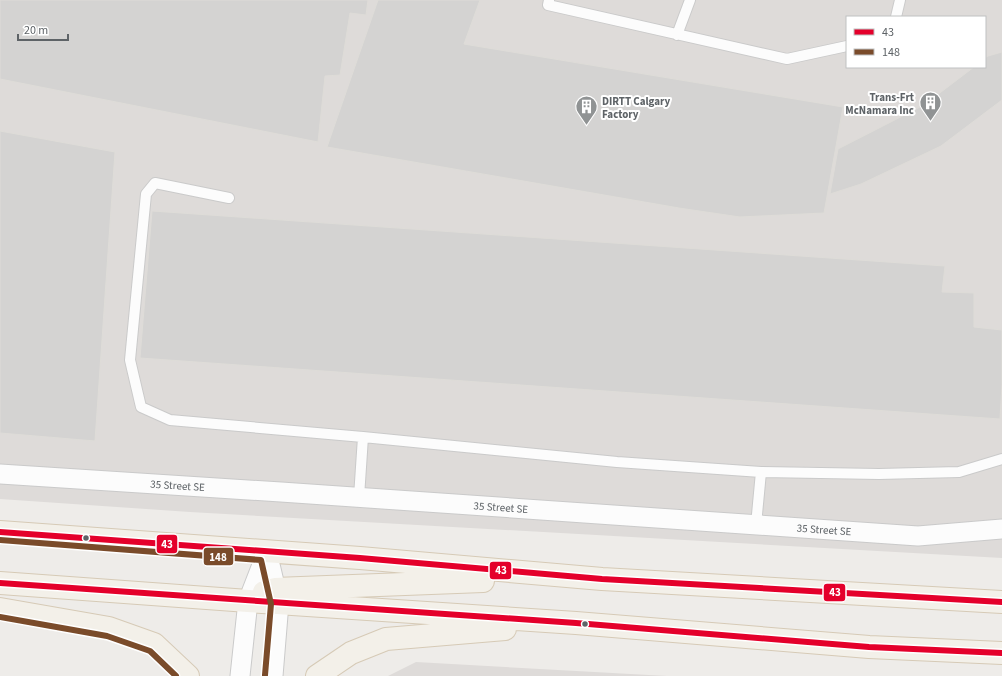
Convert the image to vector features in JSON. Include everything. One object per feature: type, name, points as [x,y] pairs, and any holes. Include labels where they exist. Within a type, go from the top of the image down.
[{"type":"main road","points":[[0,532],[360,558],[602,579],[1001,601]]},
{"type":"main road","points":[[0,583],[248,601],[348,587],[447,582],[602,579]]},
{"type":"main road","points":[[277,596],[576,623],[869,646],[1002,653]]},
{"type":"main road","points":[[0,609],[109,628],[154,644],[188,676]]},
{"type":"main road","points":[[317,676],[351,653],[386,639],[576,623]]},
{"type":"main road","points":[[869,646],[1002,665]]},
{"type":"street","name":"35 Street SE","points":[[0,474],[359,497],[918,536],[1002,529]]},
{"type":"street","points":[[267,552],[277,596],[273,676]]},
{"type":"street","points":[[240,676],[248,601],[267,552]]},
{"type":"lane","points":[[549,0],[548,5],[787,59],[846,46]]},
{"type":"lane","points":[[677,35],[690,0]]},
{"type":"lane","points":[[896,16],[900,0]]},
{"type":"lane","points":[[229,198],[155,183],[146,194],[130,360],[141,407],[170,420],[364,437],[617,462],[761,472],[879,474],[959,472],[1002,458]]},
{"type":"lane","points":[[359,497],[364,437]]},
{"type":"lane","points":[[756,525],[761,472]]},
{"type":"shaded area","points":[[0,0],[1002,0],[1002,558],[190,512],[0,499]]},
{"type":"shaded area","points":[[416,662],[667,676],[388,676]]},
{"type":"building","points":[[0,0],[368,0],[366,15],[350,13],[340,75],[325,76],[318,142],[0,79]]},
{"type":"building","name":"DIRTT Calgary Factory","points":[[378,0],[480,0],[464,44],[843,107],[824,213],[740,217],[679,208],[327,147]]},
{"type":"building","name":"Trans-Frt McNamara Inc","points":[[1002,52],[1002,100],[941,146],[861,184],[830,194],[838,149],[924,105],[973,68],[986,68],[986,57]]},
{"type":"building","points":[[0,131],[115,152],[95,441],[0,433]]},
{"type":"building","points":[[152,211],[945,266],[942,292],[974,293],[974,327],[1002,330],[1002,384],[1000,419],[140,358]]},
{"type":"transit line","name":"43","points":[[0,532],[360,558],[602,579],[1002,602]]},
{"type":"transit line","name":"148","points":[[0,540],[261,560],[271,604],[265,675]]},
{"type":"transit line","name":"43","points":[[0,583],[576,623],[869,647],[1002,653]]},
{"type":"transit line","name":"148","points":[[0,617],[107,636],[150,651],[176,676]]},
{"type":"place","name":"Trans-Frt McNamara Inc","points":[[930,122]]},
{"type":"place","name":"DIRTT Calgary Factory","points":[[586,126]]}]
